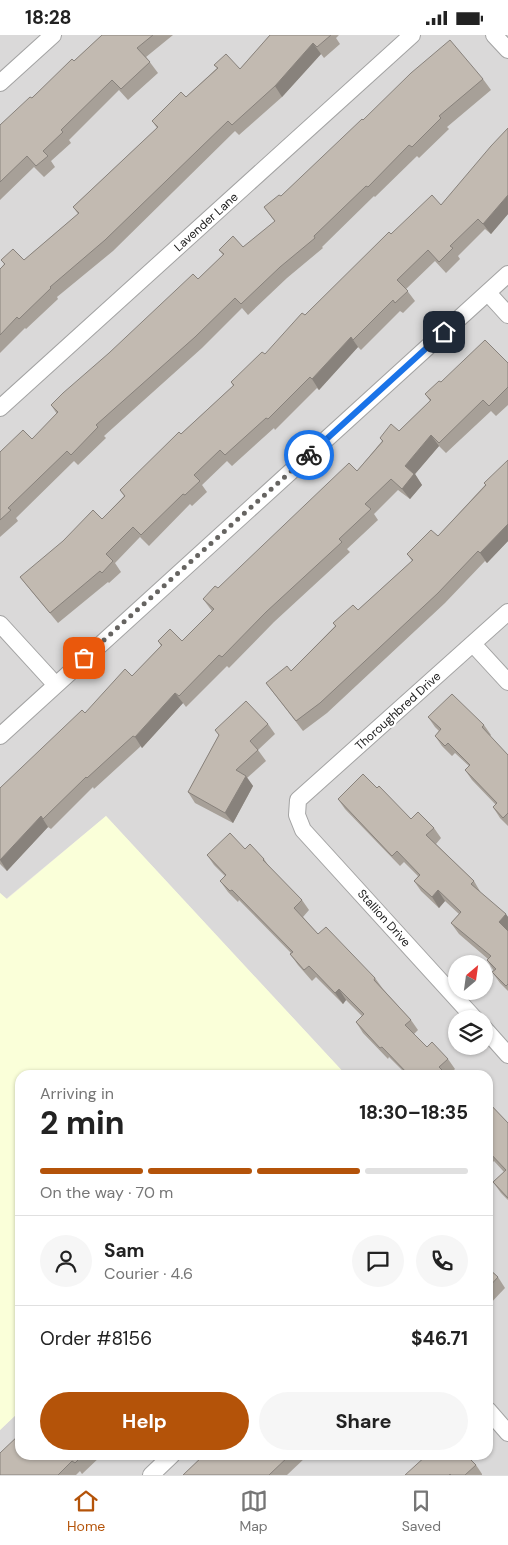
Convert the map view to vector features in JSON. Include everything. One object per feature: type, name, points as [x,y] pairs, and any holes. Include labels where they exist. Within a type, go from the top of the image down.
[{"type":"street","points":[[0,83],[53,35]]},
{"type":"street","name":"Lavender Lane","points":[[0,408],[412,35]]},
{"type":"street","points":[[494,35],[508,50]]},
{"type":"street","points":[[0,736],[508,274]]},
{"type":"street","points":[[488,293],[508,315]]},
{"type":"street","name":"Thoroughbred Drive","points":[[297,815],[298,800],[508,612]]},
{"type":"street","points":[[0,623],[55,684]]},
{"type":"street","points":[[473,643],[508,682]]},
{"type":"street","name":"Stallion Drive","points":[[297,815],[303,829],[467,1010]]},
{"type":"street","points":[[493,1038],[508,1055]]},
{"type":"street","points":[[493,1416],[508,1433]]},
{"type":"street","points":[[151,1475],[167,1460]]},
{"type":"shaded area","points":[[0,35],[508,35],[508,1475],[0,1475],[0,1430],[15,1416],[15,1460],[493,1460],[493,1070],[341,1070],[106,816],[6,899],[0,893]]},
{"type":"shaded area","points":[[106,816],[341,1070],[15,1070],[15,1416],[0,1430],[0,893],[7,899]]},
{"type":"building","points":[[102,35],[153,35],[137,48],[150,62],[121,89],[112,80],[61,130],[63,132],[43,151],[48,156],[36,166],[27,156],[0,182],[0,125],[30,97],[32,98],[72,59],[74,61]]},
{"type":"building","points":[[270,35],[331,35],[317,47],[313,43],[275,86],[232,125],[228,121],[105,240],[50,287],[19,319],[17,317],[0,335],[0,269],[5,264],[1,260],[13,249],[24,260],[79,213],[73,207],[158,127],[152,121],[181,92],[186,97],[218,68],[214,65],[226,54],[240,69]]},
{"type":"building","points":[[450,40],[483,79],[439,116],[441,118],[412,147],[409,145],[368,187],[366,186],[314,236],[315,238],[280,267],[241,304],[235,298],[195,337],[96,425],[98,427],[71,455],[67,451],[8,508],[11,510],[0,520],[0,452],[23,430],[32,439],[58,412],[51,405],[193,274],[198,279],[224,254],[219,250],[233,236],[243,247],[275,221],[264,207],[279,195],[281,196],[411,73]]},
{"type":"building","points":[[508,128],[508,195],[483,224],[478,219],[450,246],[453,248],[439,262],[428,250],[397,280],[408,291],[395,303],[393,300],[353,340],[351,337],[312,379],[310,377],[268,419],[266,418],[225,455],[220,450],[194,475],[200,481],[185,495],[183,494],[141,535],[133,527],[106,554],[113,561],[102,573],[100,571],[50,613],[20,577],[63,541],[93,510],[102,519],[125,496],[120,490],[179,432],[181,434],[234,385],[231,382],[262,352],[265,354],[302,313],[305,315],[389,232],[391,234],[432,195],[441,205]]},
{"type":"building","points":[[485,340],[508,363],[508,387],[489,406],[483,400],[439,443],[431,435],[405,466],[414,474],[402,489],[391,479],[365,504],[371,509],[339,539],[342,542],[266,612],[222,657],[219,655],[179,696],[175,693],[135,737],[133,736],[86,777],[43,819],[41,816],[0,860],[0,788],[82,710],[85,713],[125,669],[132,676],[162,645],[158,641],[170,629],[182,641],[214,609],[203,599],[215,586],[218,588],[349,463],[357,471],[383,441],[380,438],[391,424],[399,431],[431,400],[425,394],[439,381],[441,382]]},
{"type":"building","points":[[508,460],[508,524],[480,553],[478,551],[438,593],[320,703],[296,721],[266,683],[287,666],[291,671],[336,626],[333,623],[353,605],[358,610],[413,560],[407,554],[431,530],[438,536],[486,485],[484,483]]},
{"type":"building","points":[[452,694],[484,725],[482,727],[508,755],[508,813],[503,818],[493,807],[497,803],[465,770],[470,765],[448,743],[445,746],[435,736],[441,729],[428,717]]},
{"type":"building","points":[[246,701],[268,724],[250,741],[258,750],[236,770],[246,776],[225,813],[188,792],[219,735],[215,730]]},
{"type":"building","points":[[363,774],[377,788],[379,786],[411,819],[418,812],[434,828],[426,835],[474,881],[471,884],[506,914],[499,922],[508,931],[508,984],[506,986],[493,973],[496,969],[493,966],[493,955],[490,955],[451,923],[461,912],[438,890],[432,897],[414,881],[420,875],[397,851],[392,856],[338,799]]},
{"type":"building","points":[[230,833],[245,849],[250,844],[302,900],[294,908],[318,934],[326,927],[375,978],[374,980],[411,1020],[405,1025],[427,1047],[432,1042],[448,1059],[439,1067],[442,1070],[404,1070],[382,1047],[380,1048],[356,1022],[364,1014],[339,989],[335,993],[309,966],[304,970],[290,954],[293,952],[232,890],[230,891],[220,881],[226,875],[207,855]]},
{"type":"building","points":[[493,1107],[508,1123],[508,1198],[493,1182],[506,1170],[493,1156]]},
{"type":"building","points":[[493,1272],[498,1277],[493,1282]]},
{"type":"building","points":[[15,1439],[15,1460],[78,1460],[75,1463],[72,1461],[58,1475],[0,1475],[0,1453]]},
{"type":"building","points":[[199,1460],[285,1460],[269,1475],[183,1475]]},
{"type":"building","points":[[422,1460],[471,1460],[476,1465],[465,1475],[405,1475]]},
{"type":"way so far","points":[[84,658],[309,455]]},
{"type":"route","points":[[309,455],[444,332]]}]
